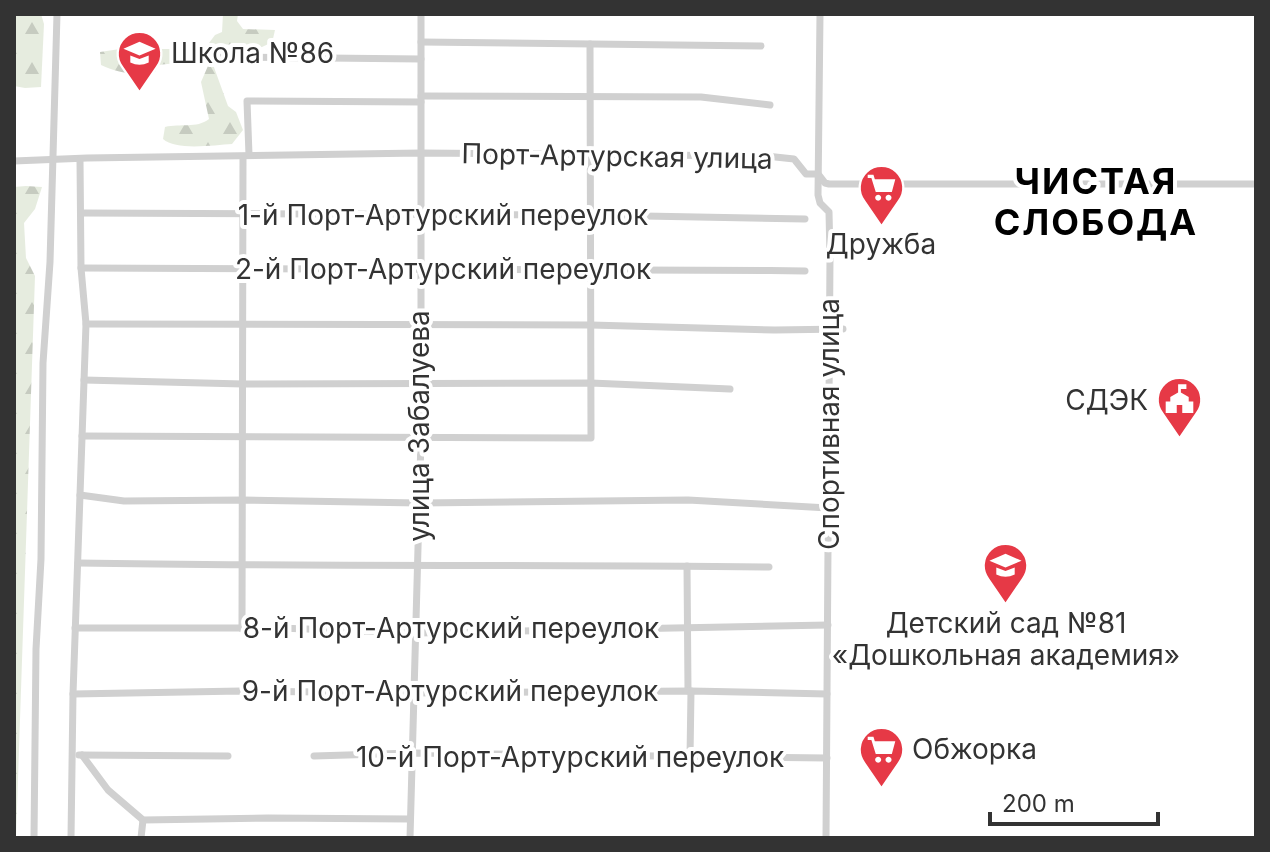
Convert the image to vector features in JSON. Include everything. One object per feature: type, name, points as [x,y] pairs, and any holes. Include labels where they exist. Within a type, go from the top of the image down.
[{"type":"street","points":[[34,838],[43,363],[50,262],[57,14]]},
{"type":"street","name":"улица Забалуева","points":[[410,838],[421,439],[421,14]]},
{"type":"street","name":"Спортивная улица","points":[[820,14],[818,195],[820,203],[829,212],[826,838]]},
{"type":"street","points":[[421,42],[761,46]]},
{"type":"street","points":[[82,436],[591,438],[590,44]]},
{"type":"street","points":[[216,57],[421,59]]},
{"type":"street","points":[[242,629],[243,214],[247,101],[701,97],[770,105]]},
{"type":"street","name":"Порт-Артурская улица","points":[[14,161],[421,153],[780,157],[794,159],[806,174],[818,174],[829,184],[1256,184]]},
{"type":"street","points":[[71,838],[86,324],[81,268],[80,160]]},
{"type":"street","name":"1-й Порт-Артурский переулок","points":[[81,213],[805,219]]},
{"type":"street","name":"2-й Порт-Артурский переулок","points":[[81,268],[805,271]]},
{"type":"street","points":[[86,324],[843,329]]},
{"type":"street","points":[[84,380],[243,384],[591,383],[730,389]]},
{"type":"street","points":[[80,495],[124,501],[419,503],[688,500],[828,508]]},
{"type":"street","points":[[78,563],[769,567]]},
{"type":"street","points":[[687,566],[690,757]]},
{"type":"street","name":"8-й Порт-Артурский переулок","points":[[75,628],[279,628],[417,633],[828,625]]},
{"type":"street","name":"9-й Порт-Артурский переулок","points":[[73,694],[689,691],[827,694]]},
{"type":"street","name":"10-й Порт-Артурский переулок","points":[[314,756],[413,753],[827,758]]},
{"type":"street","points":[[72,755],[228,756]]},
{"type":"street","points":[[82,755],[108,790],[143,820],[410,819]]},
{"type":"street","points":[[141,838],[143,820]]},
{"type":"green space","points":[[14,14],[41,14],[44,24],[41,87],[14,86]]},
{"type":"green space","points":[[223,14],[238,14],[237,21],[243,29],[275,30],[272,43],[259,48],[225,45],[213,49],[209,43],[222,32]]},
{"type":"green space","points":[[171,49],[182,55],[177,63],[158,65],[155,72],[141,74],[101,65],[100,52]]},
{"type":"green space","points":[[211,59],[228,106],[236,112],[243,130],[232,144],[196,146],[169,143],[163,139],[165,127],[199,124],[209,119],[201,82]]},
{"type":"green space","points":[[14,187],[42,187],[35,209],[24,223],[26,258],[35,276],[14,838]]},
{"type":"place","name":"Школа №86","points":[[140,92]]},
{"type":"place","name":"Дружба","points":[[881,226]]},
{"type":"place","name":"СДЭК","points":[[1179,439]]},
{"type":"place","name":"Детский сад №81 «Дошкольная академия»","points":[[1006,605]]},
{"type":"place","name":"Обжорка","points":[[881,788]]},
{"type":"district","name":"ЧИСТАЯ СЛОБОДА","points":[[1096,202]]}]
